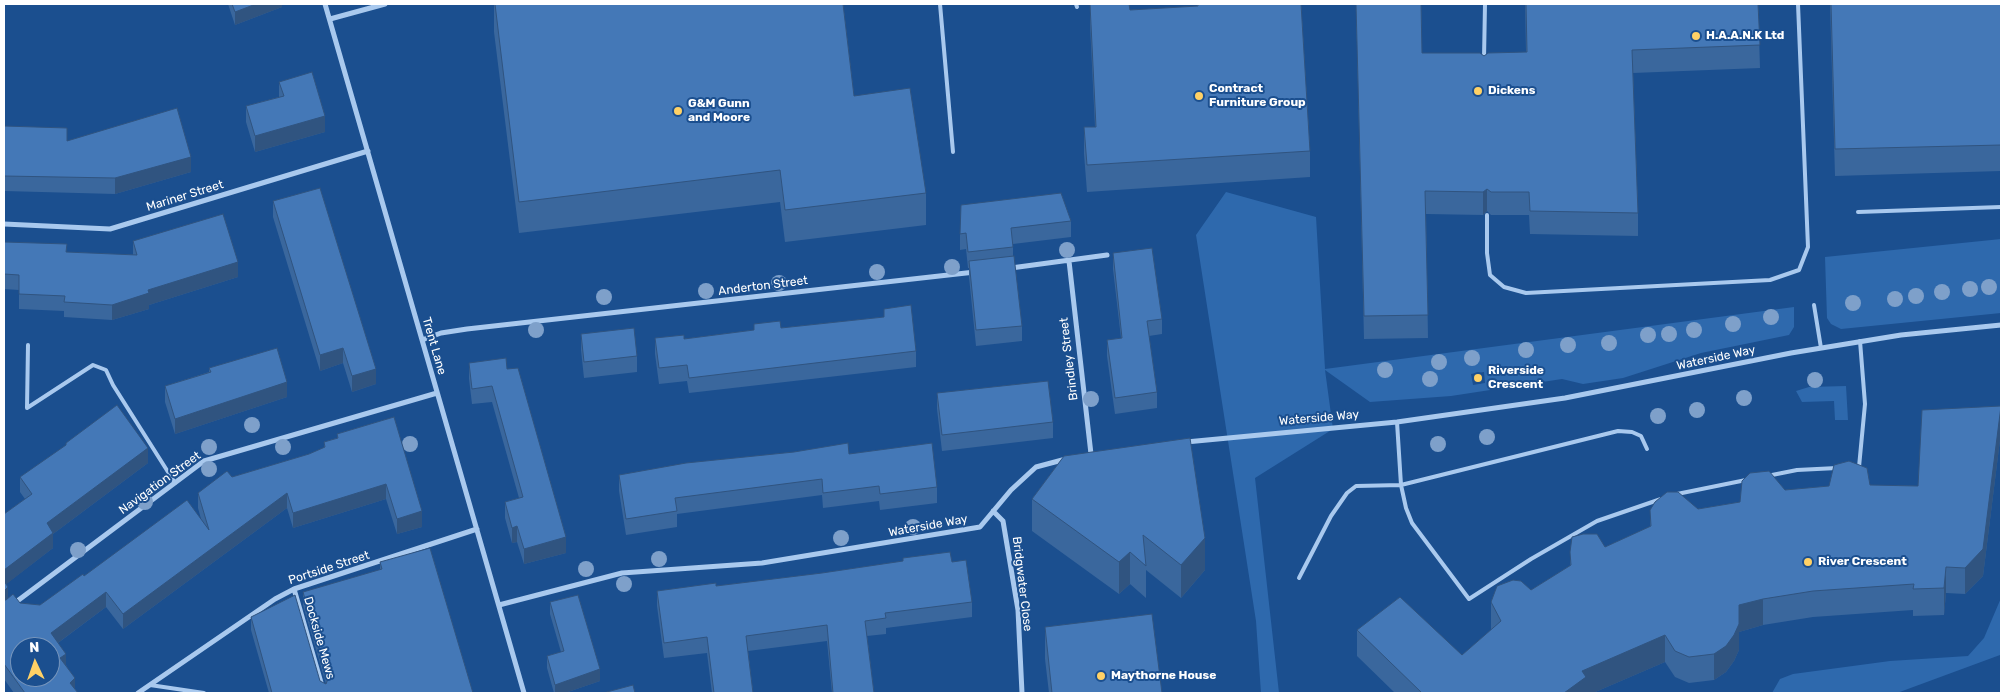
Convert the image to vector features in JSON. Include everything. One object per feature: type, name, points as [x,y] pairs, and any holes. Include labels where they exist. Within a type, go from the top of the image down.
[{"type":"street","name":"Trent Lane","points":[[325,4],[524,693]]},
{"type":"street","points":[[330,19],[385,4]]},
{"type":"street","name":"Mariner Street","points":[[4,224],[110,229],[368,152]]},
{"type":"street","points":[[1002,268],[1069,261],[1107,254]]},
{"type":"street","name":"Brindley Street","points":[[1069,261],[1091,454]]},
{"type":"street","name":"Anderton Street","points":[[422,340],[441,333],[467,329],[983,271]]},
{"type":"street","name":"Waterside Way","points":[[1179,443],[1397,422],[1565,398],[1860,341],[2001,325]]},
{"type":"street","name":"Navigation Street","points":[[4,611],[204,461],[437,393]]},
{"type":"street","points":[[1083,456],[1100,453]]},
{"type":"street","name":"Waterside Way","points":[[499,605],[622,574],[762,563],[980,526],[1011,490],[1036,467],[1075,457]]},
{"type":"street","name":"Bridgwater Close","points":[[993,511],[1003,521],[1018,610],[1022,693]]},
{"type":"street","name":"Portside Street","points":[[138,693],[275,599],[294,589],[477,529]]},
{"type":"street","name":"Dockside Mews","points":[[294,589],[324,693]]},
{"type":"lane","points":[[940,4],[953,152]]},
{"type":"lane","points":[[1484,65],[1485,4]]},
{"type":"lane","points":[[1487,215],[1487,253],[1490,275],[1504,287],[1526,293],[1770,280],[1799,270],[1808,247],[1798,4]]},
{"type":"lane","points":[[1858,212],[2001,207]]},
{"type":"lane","points":[[1814,305],[1821,348]]},
{"type":"lane","points":[[1852,468],[1861,467],[1865,404],[1860,341]]},
{"type":"lane","points":[[28,345],[27,408],[93,365],[106,370],[118,393],[175,483]]},
{"type":"lane","points":[[1397,422],[1401,485],[1406,508],[1412,523],[1469,599],[1531,559],[1597,521],[1663,498]]},
{"type":"lane","points":[[1299,578],[1331,516],[1347,493],[1356,486],[1401,485],[1618,431],[1632,432],[1641,436],[1647,449]]},
{"type":"lane","points":[[1760,477],[1797,470],[1843,468]]},
{"type":"lane","points":[[1671,496],[1751,479]]},
{"type":"lane","points":[[150,685],[204,693]]},
{"type":"shaded area","points":[[1226,192],[1316,217],[1325,369],[1794,307],[1794,327],[1789,335],[1701,353],[1623,378],[1583,384],[1562,379],[1451,396],[1370,402],[1325,370],[1333,429],[1255,478],[1279,693],[1261,693],[1256,621],[1196,235]],"holes":[[[1484,372],[1485,383],[1473,385],[1471,374]]]},
{"type":"shaded area","points":[[2001,239],[2001,313],[1841,329],[1831,324],[1827,318],[1825,257]]},
{"type":"shaded area","points":[[1846,386],[1848,420],[1835,420],[1834,401],[1802,402],[1796,391],[1809,387]]},
{"type":"shaded area","points":[[2001,598],[2000,655],[1897,693],[1772,693],[1780,679],[1793,674],[1890,661],[1968,656],[1984,638]]},
{"type":"building","points":[[232,4],[256,4],[235,12]]},
{"type":"building","name":"G&M Gunn and Moore","points":[[495,4],[843,4],[854,96],[910,88],[926,193],[785,210],[780,170],[519,202]]},
{"type":"building","name":"Contract Furniture Group","points":[[1090,4],[1129,4],[1130,10],[1198,6],[1198,4],[1301,4],[1310,151],[1087,165],[1084,127],[1096,127]]},
{"type":"building","points":[[1356,4],[1421,4],[1422,53],[1480,53],[1484,56],[1488,53],[1527,52],[1526,4],[1758,4],[1760,45],[1632,50],[1638,213],[1530,211],[1529,192],[1491,192],[1487,189],[1483,192],[1425,191],[1428,315],[1364,316]]},
{"type":"building","points":[[1831,4],[2001,4],[2001,145],[1835,149]]},
{"type":"building","points":[[312,72],[325,116],[255,136],[246,106],[284,96],[279,82]]},
{"type":"building","points":[[177,108],[191,157],[115,178],[4,176],[4,126],[67,128],[67,141]]},
{"type":"building","points":[[320,188],[376,369],[352,376],[343,348],[320,355],[273,201]]},
{"type":"building","points":[[1061,193],[1071,221],[1011,228],[1013,247],[968,252],[966,233],[960,234],[961,205]]},
{"type":"building","points":[[223,214],[238,262],[148,290],[149,293],[112,305],[64,302],[65,296],[19,294],[19,275],[4,274],[4,242],[67,244],[66,252],[137,255],[133,241]]},
{"type":"building","points":[[1152,248],[1162,319],[1147,321],[1157,392],[1115,398],[1107,340],[1122,338],[1113,253]]},
{"type":"building","points":[[1014,256],[1022,326],[976,330],[969,261]]},
{"type":"building","points":[[911,305],[916,351],[689,378],[687,365],[659,368],[655,338],[684,335],[684,339],[754,330],[754,324],[780,321],[781,328],[884,317],[884,309]]},
{"type":"building","points":[[634,328],[637,356],[584,362],[581,334]]},
{"type":"building","points":[[277,348],[287,382],[175,419],[165,386],[211,372],[209,368]]},
{"type":"building","points":[[506,358],[507,369],[518,368],[566,537],[524,549],[517,526],[512,528],[505,502],[523,497],[492,386],[472,389],[469,363]]},
{"type":"building","points":[[1048,381],[1053,422],[942,435],[937,393]]},
{"type":"building","points":[[117,405],[148,448],[47,523],[53,533],[4,570],[4,514],[32,494],[20,477],[66,445],[66,443]]},
{"type":"building","name":"River Crescent","points":[[2001,406],[1983,549],[1965,568],[1946,567],[1944,588],[1913,589],[1914,584],[1813,591],[1739,605],[1739,624],[1734,635],[1726,646],[1714,654],[1689,657],[1675,651],[1665,635],[1582,671],[1586,677],[1564,693],[1422,693],[1357,630],[1400,597],[1462,655],[1501,621],[1491,602],[1497,586],[1513,580],[1521,581],[1531,590],[1571,565],[1572,537],[1583,534],[1597,534],[1605,547],[1651,526],[1650,510],[1655,502],[1667,492],[1678,492],[1698,509],[1740,502],[1742,481],[1750,473],[1769,471],[1785,490],[1829,486],[1834,465],[1849,461],[1867,468],[1870,485],[1918,486],[1922,410]]},
{"type":"building","points":[[394,417],[422,511],[397,519],[386,484],[293,513],[287,493],[123,614],[106,592],[51,633],[54,637],[10,637],[10,672],[4,664],[4,600],[13,594],[20,603],[40,605],[83,574],[84,576],[187,500],[209,530],[198,493],[227,471],[232,477],[309,454],[325,447],[324,442],[338,438],[337,434]]},
{"type":"building","points":[[1190,438],[1205,538],[1181,565],[1143,535],[1146,566],[1130,552],[1119,562],[1032,499],[1064,456]]},
{"type":"building","points":[[848,443],[849,454],[932,443],[937,487],[880,494],[879,486],[823,493],[822,479],[675,498],[677,511],[626,519],[619,475],[686,463],[794,452]]},
{"type":"building","points":[[430,548],[473,693],[272,693],[251,617],[295,595],[320,681],[326,684],[328,679],[303,592],[382,569],[380,562]]},
{"type":"building","points":[[950,552],[952,562],[966,560],[972,602],[885,613],[886,618],[865,621],[874,693],[833,693],[827,625],[746,636],[753,693],[714,693],[707,637],[664,643],[657,591],[716,583],[716,586],[822,573],[903,561],[903,558]]},
{"type":"building","points":[[4,581],[8,587],[4,591]]},
{"type":"building","points":[[578,595],[600,669],[555,685],[547,656],[564,651],[550,602]]},
{"type":"building","points":[[1152,614],[1162,693],[1052,693],[1045,627]]},
{"type":"building","points":[[60,646],[66,654],[60,658]]},
{"type":"building","points":[[60,658],[75,678],[70,683],[78,693],[25,693],[21,687],[60,687]]},
{"type":"building","points":[[633,685],[635,693],[603,693]]},
{"type":"place","name":"H.A.A.N.K Ltd","points":[[1696,36]]},
{"type":"place","name":"Dickens","points":[[1478,91]]},
{"type":"place","name":"Contract Furniture Group","points":[[1199,96]]},
{"type":"place","name":"G&M Gunn and Moore","points":[[678,111]]},
{"type":"place","name":"Riverside Crescent","points":[[1478,378]]},
{"type":"place","name":"River Crescent","points":[[1808,562]]},
{"type":"place","name":"Maythorne House","points":[[1101,676]]}]
